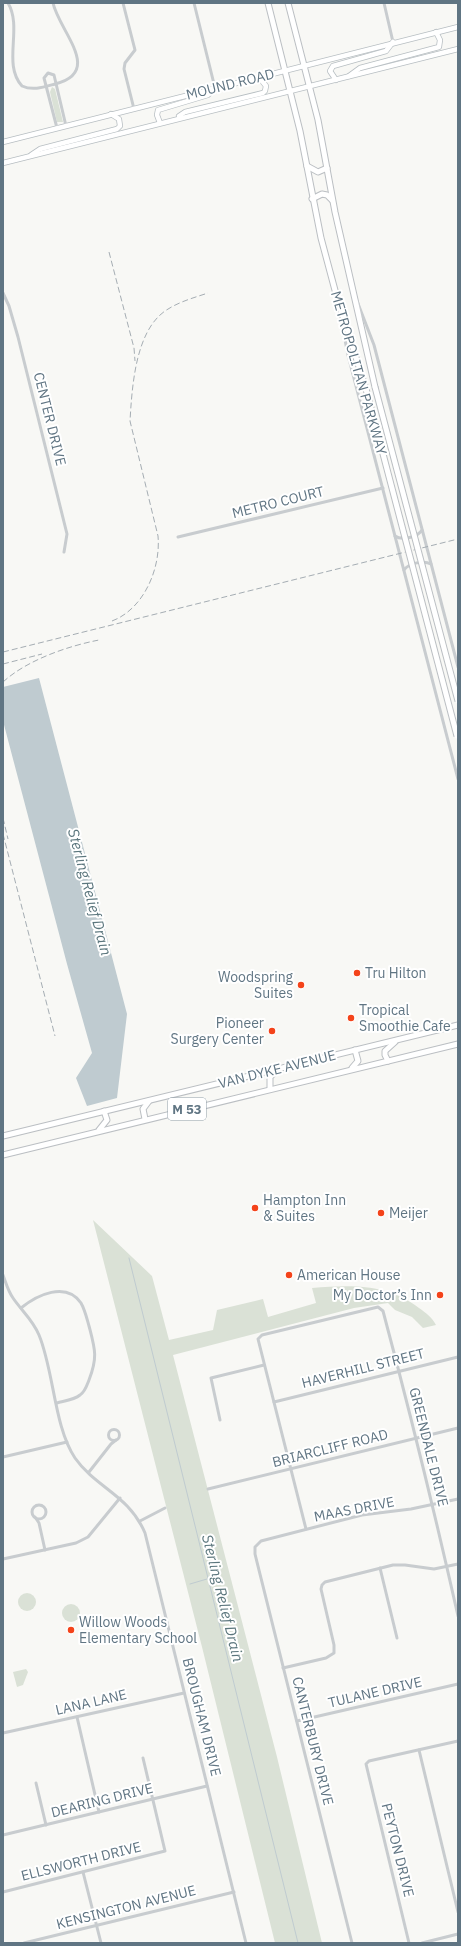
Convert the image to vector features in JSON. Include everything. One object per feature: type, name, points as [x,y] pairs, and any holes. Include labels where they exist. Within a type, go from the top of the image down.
[{"type":"main road","name":"METROPOLITAN PARKWAY","points":[[268,3],[291,91],[322,243],[338,301],[366,389],[458,738]]},
{"type":"main road","name":"METROPOLITAN PARKWAY","points":[[288,3],[321,130],[332,200],[375,387],[458,701]]},
{"type":"main road","name":"MOUND ROAD","points":[[3,142],[393,42],[458,27]]},
{"type":"main road","points":[[346,78],[360,68],[439,47],[440,40],[436,32]]},
{"type":"main road","points":[[336,80],[330,71],[333,66],[386,51],[393,42]]},
{"type":"main road","name":"MOUND ROAD","points":[[3,163],[458,49]]},
{"type":"main road","points":[[174,119],[185,112],[263,93],[266,86],[259,77]]},
{"type":"main road","points":[[160,123],[156,115],[158,110],[208,95],[215,88]]},
{"type":"main road","points":[[28,157],[40,149],[117,129],[120,126],[119,119],[111,114]]},
{"type":"main road","points":[[307,166],[318,172],[327,168]]},
{"type":"main road","points":[[312,199],[322,194],[327,195],[332,200]]},
{"type":"main road","name":"VAN DYKE AVENUE","points":[[3,1136],[458,1025]]},
{"type":"main road","points":[[388,1061],[385,1055],[385,1050],[397,1040]]},
{"type":"main road","name":"VAN DYKE AVENUE","points":[[3,1155],[98,1130],[458,1044]]},
{"type":"main road","points":[[349,1070],[358,1061],[355,1050]]},
{"type":"main road","points":[[270,1089],[270,1077],[279,1069]]},
{"type":"main road","points":[[145,1119],[143,1109],[146,1104],[152,1100]]},
{"type":"main road","points":[[98,1130],[104,1126],[107,1120],[104,1111]]},
{"type":"street","points":[[8,3],[14,16],[14,70],[17,79],[22,86],[29,89],[51,86],[72,77],[79,65],[77,55],[58,20],[53,3]]},
{"type":"street","points":[[123,3],[135,50],[125,63],[124,68],[134,109]]},
{"type":"street","points":[[194,3],[215,88]]},
{"type":"street","points":[[384,3],[393,42]]},
{"type":"street","points":[[57,128],[44,77],[48,73],[54,75],[66,126]]},
{"type":"street","points":[[354,292],[370,330],[458,667]]},
{"type":"street","name":"CENTER DRIVE","points":[[3,293],[9,306],[18,337],[67,534],[64,552]]},
{"type":"street","points":[[338,301],[348,355],[458,779]]},
{"type":"street","name":"METRO COURT","points":[[178,537],[383,488]]},
{"type":"street","points":[[396,536],[402,539],[417,535],[422,530]]},
{"type":"street","points":[[404,570],[409,565],[424,562],[432,564]]},
{"type":"street","name":"BROUGHAM DRIVE","points":[[3,1275],[12,1296],[30,1318],[39,1334],[67,1442],[75,1458],[120,1498],[133,1511],[140,1521],[146,1538],[246,1943]]},
{"type":"street","points":[[21,1308],[39,1296],[56,1292],[74,1296],[80,1302],[84,1311],[96,1350],[94,1367],[82,1394],[72,1400],[57,1403]]},
{"type":"street","name":"GREENDALE DRIVE","points":[[264,1365],[259,1337],[262,1335],[376,1307],[383,1311],[416,1438],[458,1616]]},
{"type":"street","name":"HAVERHILL STREET","points":[[274,1402],[458,1356]]},
{"type":"street","points":[[220,1420],[211,1378],[213,1376],[264,1365],[306,1529]]},
{"type":"street","name":"BRIARCLIFF ROAD","points":[[208,1489],[458,1428]]},
{"type":"street","points":[[89,1472],[120,1435],[116,1429],[109,1432],[111,1444]]},
{"type":"street","points":[[109,1438],[116,1440]]},
{"type":"street","points":[[3,1457],[67,1442]]},
{"type":"street","points":[[3,1559],[45,1550],[84,1539],[120,1498]]},
{"type":"street","name":"MAAS DRIVE","points":[[256,1544],[261,1541],[372,1513],[406,1510],[458,1499]]},
{"type":"street","points":[[39,1523],[40,1518],[45,1511],[44,1507],[40,1505],[32,1508],[32,1514],[39,1523],[45,1550]]},
{"type":"street","points":[[140,1521],[165,1508]]},
{"type":"street","points":[[35,1517],[40,1518]]},
{"type":"street","name":"CANTERBURY DRIVE","points":[[256,1544],[255,1554],[352,1943]]},
{"type":"street","points":[[283,1668],[329,1657],[334,1653],[334,1645],[321,1592],[323,1583],[400,1564],[427,1568],[447,1567],[458,1564]]},
{"type":"street","points":[[380,1568],[397,1638]]},
{"type":"street","name":"TULANE DRIVE","points":[[297,1721],[458,1684]]},
{"type":"street","name":"LANA LANE","points":[[3,1733],[184,1692]]},
{"type":"street","points":[[77,1717],[99,1812]]},
{"type":"street","points":[[458,1741],[419,1750],[458,1912]]},
{"type":"street","name":"PEYTON DRIVE","points":[[409,1943],[366,1763],[419,1750]]},
{"type":"street","points":[[143,1758],[153,1799]]},
{"type":"street","points":[[36,1783],[46,1825]]},
{"type":"street","name":"DEARING DRIVE","points":[[3,1835],[207,1786]]},
{"type":"street","name":"ELLSWORTH DRIVE","points":[[3,1892],[165,1851],[153,1799]]},
{"type":"street","points":[[83,1872],[101,1943]]},
{"type":"street","name":"KENSINGTON AVENUE","points":[[24,1943],[234,1892]]},
{"type":"street","points":[[422,1943],[458,1934]]},
{"type":"shaded area","points":[[52,87],[55,89],[63,122],[57,122],[50,92]]},
{"type":"shaded area","name":"Sterling Relief Drain","points":[[93,1220],[152,1276],[169,1340],[213,1330],[217,1310],[263,1299],[268,1317],[316,1303],[312,1288],[341,1286],[368,1288],[394,1294],[407,1300],[431,1317],[436,1325],[423,1328],[412,1317],[395,1310],[388,1303],[354,1308],[173,1355],[277,1757],[322,1943],[275,1943],[202,1647]]},
{"type":"shaded area","points":[[23,1593],[31,1593],[36,1598],[34,1609],[31,1611],[23,1611],[18,1606],[18,1598]]},
{"type":"shaded area","points":[[67,1604],[75,1604],[80,1609],[78,1620],[75,1622],[67,1622],[62,1617],[62,1609]]},
{"type":"shaded area","points":[[26,1669],[28,1672],[23,1685],[17,1687],[13,1672]]},
{"type":"water","points":[[39,678],[127,1014],[117,1098],[87,1106],[76,1078],[92,1053],[3,721],[3,687]]},
{"type":"waterway","name":"Sterling Relief Drain","points":[[129,1258],[298,1943]]},
{"type":"waterway","points":[[190,1584],[207,1579]]},
{"type":"railway","points":[[109,252],[134,348],[135,361]]},
{"type":"railway","points":[[112,621],[133,607],[141,597],[148,586],[157,561],[158,536],[130,421],[134,377],[141,346],[147,332],[155,320],[165,311],[180,303],[208,293]]},
{"type":"railway","points":[[3,652],[458,539]]},
{"type":"railway","points":[[3,682],[24,667],[48,655],[74,646],[99,640]]},
{"type":"railway","points":[[3,664],[42,654]]},
{"type":"railway","points":[[3,818],[8,839]]},
{"type":"railway","points":[[3,834],[55,1036]]},
{"type":"place","name":"Tru Hilton","points":[[357,973]]},
{"type":"place","name":"Woodspring Suites","points":[[301,985]]},
{"type":"place","name":"Tropical Smoothie Cafe","points":[[351,1018]]},
{"type":"place","name":"Pioneer Surgery Center","points":[[272,1031]]},
{"type":"place","name":"Hampton Inn & Suites","points":[[255,1208]]},
{"type":"place","name":"Meijer","points":[[381,1213]]},
{"type":"place","name":"American House","points":[[289,1275]]},
{"type":"place","name":"My Doctor’s Inn","points":[[440,1295]]},
{"type":"place","name":"Willow Woods Elementary School","points":[[71,1630]]}]
